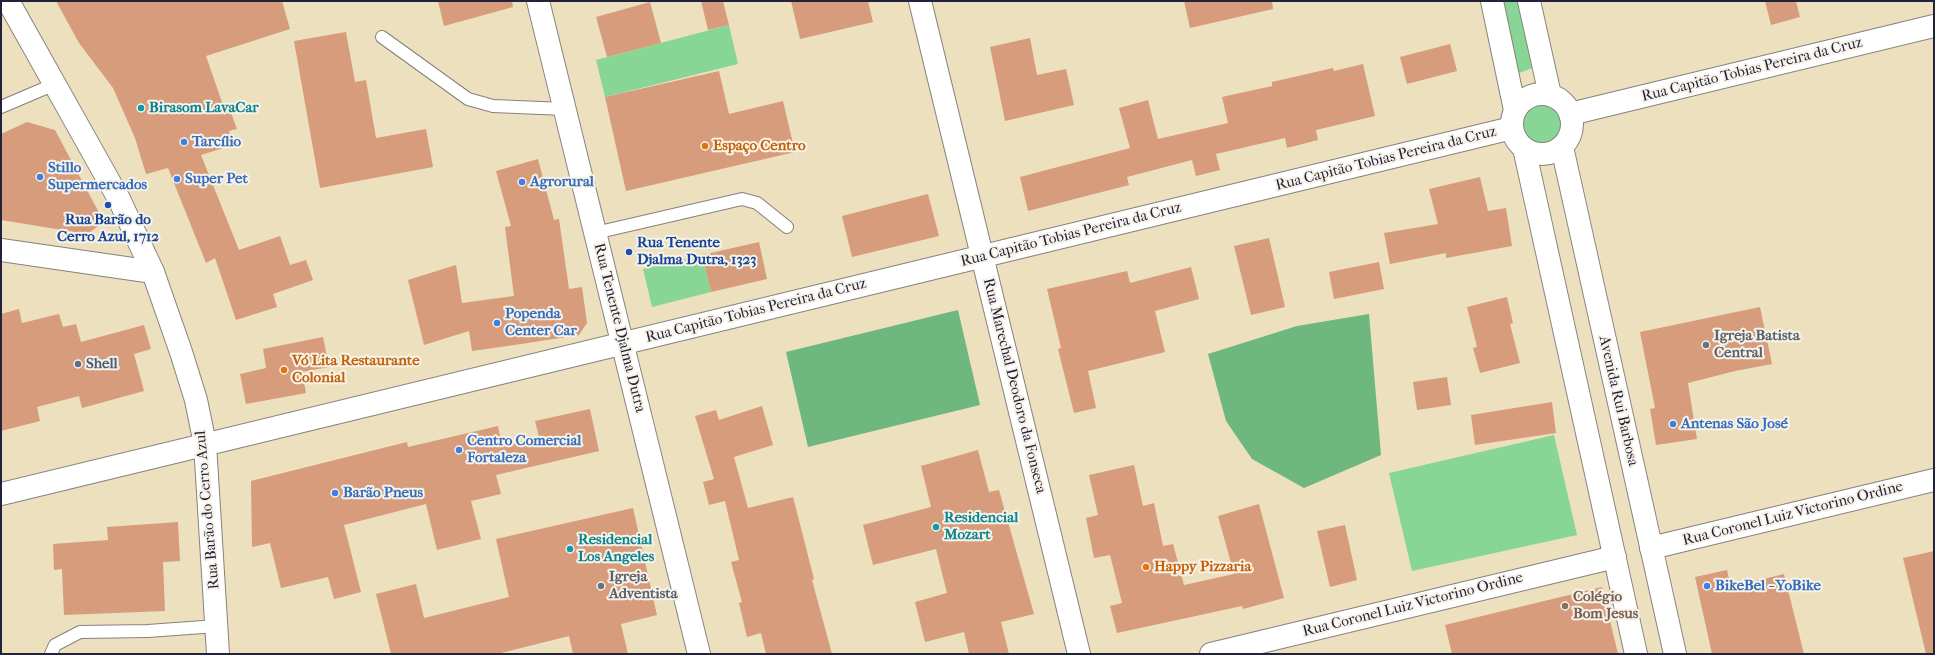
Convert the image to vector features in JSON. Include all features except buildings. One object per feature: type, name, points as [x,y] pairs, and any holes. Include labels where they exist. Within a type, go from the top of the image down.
[{"type":"street","name":"Rua Barão do Cerro Azul","points":[[8,1],[119,199],[153,272],[196,400],[204,444],[218,654]]},
{"type":"street","name":"Rua Tenente Djalma Dutra","points":[[538,1],[699,654]]},
{"type":"street","name":"Rua Marechal Deodoro da Fonseca","points":[[920,1],[1079,654]]},
{"type":"street","points":[[1492,1],[1513,119],[1514,136],[1524,148],[1533,153],[1542,154],[1552,152],[1562,147],[1572,129],[1570,114],[1562,102],[1550,95],[1540,94],[1530,96],[1521,102],[1513,119]]},
{"type":"street","points":[[1529,1],[1550,95]]},
{"type":"street","name":"Rua Capitão Tobias Pereira da Cruz","points":[[1570,114],[1934,26]]},
{"type":"street","name":"Rua Capitão Tobias Pereira da Cruz","points":[[1,494],[982,257],[1513,119]]},
{"type":"street","name":"Avenida Rui Barbosa","points":[[1562,147],[1675,654]]},
{"type":"street","points":[[1524,148],[1636,654]]},
{"type":"street","points":[[1,250],[153,272]]},
{"type":"street","name":"Rua Coronel Luiz Victorino Ordine","points":[[1651,548],[1934,480]]},
{"type":"street","name":"Rua Coronel Luiz Victorino Ordine","points":[[1211,654],[1615,557]]},
{"type":"lane","points":[[382,37],[468,99],[493,106],[565,110]]},
{"type":"lane","points":[[1,107],[55,84]]},
{"type":"lane","points":[[595,233],[742,199],[757,203],[787,227]]},
{"type":"lane","points":[[50,654],[55,645],[80,632],[148,631],[217,626]]},
{"type":"green space","points":[[1503,1],[1526,1],[1541,65],[1519,73]]},
{"type":"green space","points":[[729,25],[738,64],[605,97],[596,60]]},
{"type":"green space","points":[[1537,103],[1545,103],[1557,109],[1563,121],[1563,129],[1557,141],[1545,147],[1537,147],[1525,141],[1519,129],[1519,121],[1525,109]]},
{"type":"green space","points":[[702,255],[711,292],[652,307],[643,269]]},
{"type":"green space","points":[[958,310],[980,405],[808,447],[786,352]]},
{"type":"green space","points":[[1369,314],[1381,455],[1304,488],[1252,459],[1226,421],[1208,354],[1297,326]]},
{"type":"green space","points":[[1554,435],[1577,535],[1412,571],[1389,473]]},
{"type":"place","name":"Birasom LavaCar","points":[[141,108]]},
{"type":"place","name":"Tarcílio","points":[[184,142]]},
{"type":"place","name":"Espaço Centro","points":[[705,146]]},
{"type":"place","name":"Stillo Supermercados","points":[[40,177]]},
{"type":"place","name":"Super Pet","points":[[177,179]]},
{"type":"place","name":"Agrorural","points":[[522,182]]},
{"type":"place","name":"Rua Barão do Cerro Azul, 1712","points":[[108,205]]},
{"type":"place","name":"Rua Tenente Djalma Dutra, 1323","points":[[629,252]]},
{"type":"place","name":"Popenda Center Car","points":[[497,323]]},
{"type":"place","name":"Igreja Batista Central","points":[[1706,345]]},
{"type":"place","name":"Shell","points":[[78,364]]},
{"type":"place","name":"Vó Lita Restaurante Colonial","points":[[284,370]]},
{"type":"place","name":"Antenas São José","points":[[1673,424]]},
{"type":"place","name":"Centro Comercial Fortaleza","points":[[459,450]]},
{"type":"place","name":"Barão Pneus","points":[[335,493]]},
{"type":"place","name":"Residencial Mozart","points":[[936,527]]},
{"type":"place","name":"Residencial Los Angeles","points":[[570,549]]},
{"type":"place","name":"Happy Pizzaria","points":[[1146,567]]},
{"type":"place","name":"Igreja Adventista","points":[[601,586]]},
{"type":"place","name":"BikeBel - YoBike","points":[[1707,586]]},
{"type":"place","name":"Colégio Bom Jesus","points":[[1565,606]]}]
